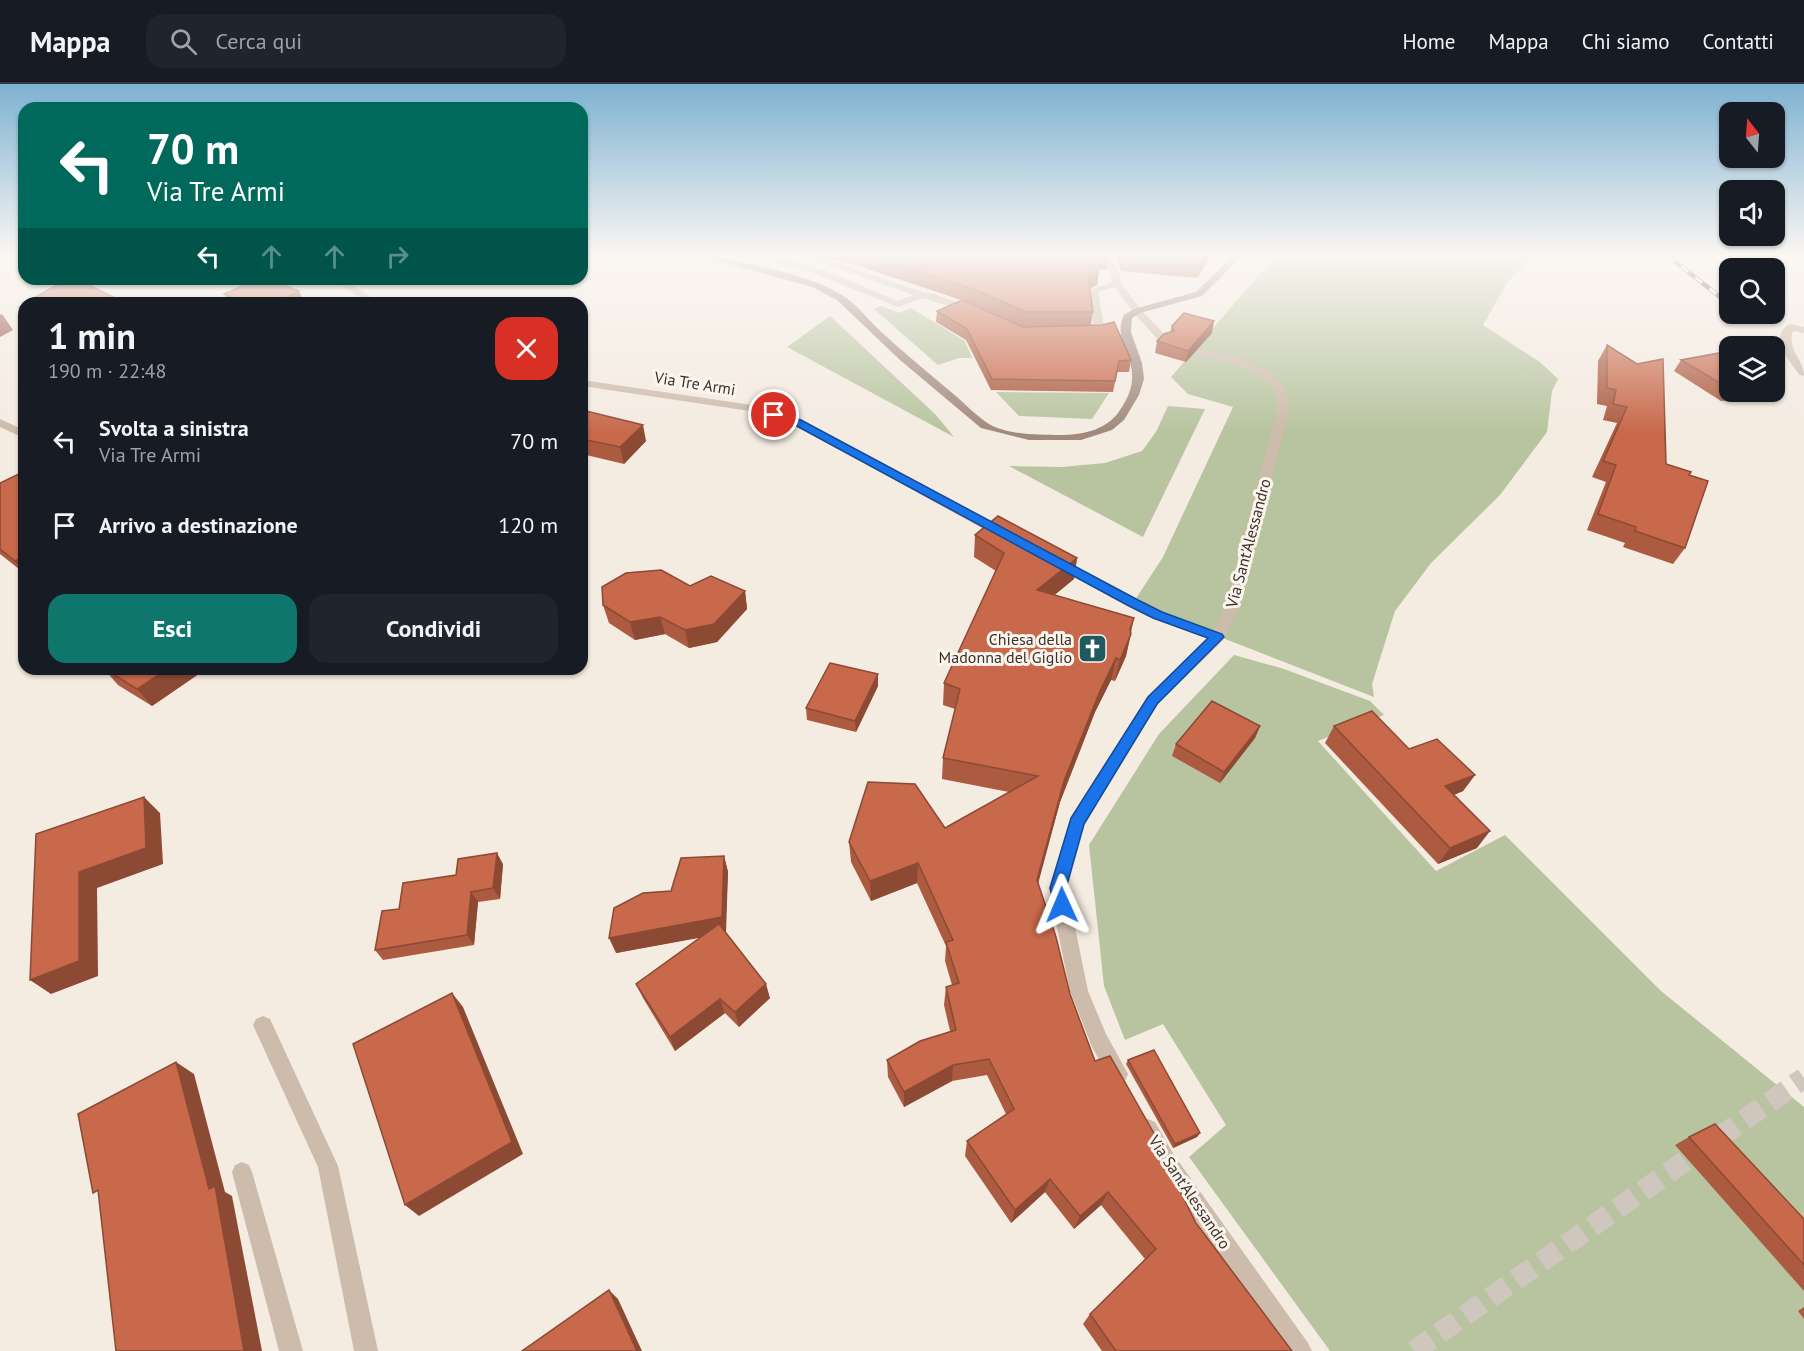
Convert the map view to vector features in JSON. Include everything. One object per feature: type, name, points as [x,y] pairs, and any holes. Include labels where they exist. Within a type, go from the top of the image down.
[{"type":"street","points":[[858,314],[975,420],[998,431],[1025,436],[1058,437],[1093,434],[1107,429],[1123,415],[1139,382],[1137,365],[1125,328],[1127,317],[1131,314]]},
{"type":"street","points":[[1067,333],[1096,332],[1099,327],[1097,314]]},
{"type":"street","points":[[1141,314],[1165,341]]},
{"type":"street","points":[[1804,330],[1790,327],[1785,339],[1790,356],[1804,374]]},
{"type":"street","name":"Via Sant'Alessandro","points":[[1127,1091],[1099,1040],[1079,991],[1058,888],[1077,822],[1152,700],[1218,637],[1232,609],[1282,413],[1282,395],[1272,380],[1261,372],[1201,352]]},
{"type":"street","name":"Via Tre Armi","points":[[588,383],[752,408],[797,422],[1019,543]]},
{"type":"street","points":[[0,422],[18,432]]},
{"type":"street","points":[[1050,559],[1157,615],[1218,637]]},
{"type":"street","points":[[263,1025],[328,1166],[366,1351]]},
{"type":"street","name":"Via Sant'Alessandro","points":[[1138,1111],[1167,1162],[1300,1351]]},
{"type":"street","points":[[242,1172],[291,1351]]},
{"type":"green space","points":[[880,314],[921,314],[965,341],[972,358],[959,358],[938,365]]},
{"type":"green space","points":[[1225,314],[1489,314],[1483,325],[1541,363],[1558,379],[1552,391],[1547,432],[1500,495],[1431,563],[1395,611],[1372,684],[1374,697],[1133,603],[1163,557],[1233,407],[1188,394],[1171,377]]},
{"type":"green space","points":[[830,316],[935,414],[954,437],[787,347]]},
{"type":"green space","points":[[996,392],[1109,393],[1092,419],[1019,416]]},
{"type":"green space","points":[[1168,406],[1205,409],[1143,537],[1009,466],[1062,467],[1105,463],[1142,451],[1156,432]]},
{"type":"green space","points":[[1234,655],[1284,669],[1370,701],[1384,715],[1318,741],[1436,871],[1505,835],[1661,991],[1804,1107],[1804,1351],[1330,1351],[1189,1157],[1226,1125],[1163,1024],[1125,1040],[1104,986],[1089,845],[1159,734]]},
{"type":"building","points":[[942,314],[994,314],[1023,327],[1102,325],[1114,322],[1131,360],[1119,361],[1115,381],[992,379],[967,329]]},
{"type":"building","points":[[1183,314],[1214,321],[1188,351],[1157,341],[1164,334],[1174,331],[1172,326]]},
{"type":"building","points":[[1607,345],[1637,364],[1663,359],[1666,464],[1691,472],[1689,475],[1708,481],[1685,548],[1635,531],[1636,527],[1598,514],[1616,465],[1603,461],[1627,407],[1613,404],[1616,390],[1607,388]]},
{"type":"building","points":[[1719,353],[1719,382],[1681,360]]},
{"type":"building","points":[[588,411],[643,425],[620,447],[588,440]]},
{"type":"building","points":[[18,474],[18,560],[15,561],[0,549],[0,483]]},
{"type":"building","points":[[998,516],[1077,558],[1037,590],[1134,618],[1130,629],[1131,634],[1120,660],[1116,658],[1100,691],[1064,781],[1037,880],[1056,937],[1070,994],[1095,1061],[1110,1056],[1160,1144],[1155,1147],[1196,1223],[1292,1351],[1116,1351],[1090,1314],[1156,1249],[1108,1192],[1080,1216],[1050,1179],[1015,1210],[967,1141],[1014,1109],[989,1059],[953,1065],[904,1092],[887,1060],[920,1041],[956,1030],[946,987],[959,983],[946,942],[953,940],[918,863],[870,881],[849,842],[868,782],[915,784],[945,828],[1038,776],[943,758],[960,689],[944,683],[1004,553],[975,535]]},
{"type":"building","points":[[661,570],[690,586],[711,576],[745,591],[714,624],[685,630],[660,617],[630,622],[603,605],[602,587],[626,573]]},
{"type":"building","points":[[830,663],[878,674],[855,721],[806,708]]},
{"type":"building","points":[[115,675],[158,675],[137,689]]},
{"type":"building","points":[[1212,701],[1260,726],[1224,772],[1176,744]]},
{"type":"building","points":[[1372,711],[1409,749],[1437,739],[1475,775],[1445,786],[1490,831],[1450,848],[1334,726]]},
{"type":"building","points":[[144,797],[146,848],[79,872],[79,961],[30,980],[36,834]]},
{"type":"building","points":[[497,853],[493,888],[471,892],[467,935],[375,950],[382,911],[399,909],[403,883],[456,875],[458,859]]},
{"type":"building","points":[[724,856],[722,917],[609,938],[614,908],[643,893],[671,891],[681,858]]},
{"type":"building","points":[[719,924],[766,984],[735,1012],[720,999],[670,1037],[636,984]]},
{"type":"building","points":[[452,993],[512,1142],[405,1205],[353,1044]]},
{"type":"building","points":[[1154,1050],[1200,1133],[1175,1144],[1128,1060]]},
{"type":"building","points":[[176,1062],[209,1189],[215,1186],[244,1351],[116,1351],[98,1190],[93,1193],[78,1114]]},
{"type":"building","points":[[1715,1124],[1804,1219],[1804,1265],[1689,1137]]},
{"type":"building","points":[[609,1290],[637,1351],[522,1351]]},
{"type":"tunnel","points":[[1414,1351],[1804,1078]]},
{"type":"place","name":"Chiesa della Madonna del Giglio","points":[[1093,648]]},
{"type":"route","points":[[774,415],[797,422],[957,510],[1157,615],[1218,637],[1152,700],[1077,822],[1058,888],[1062,905]]}]
